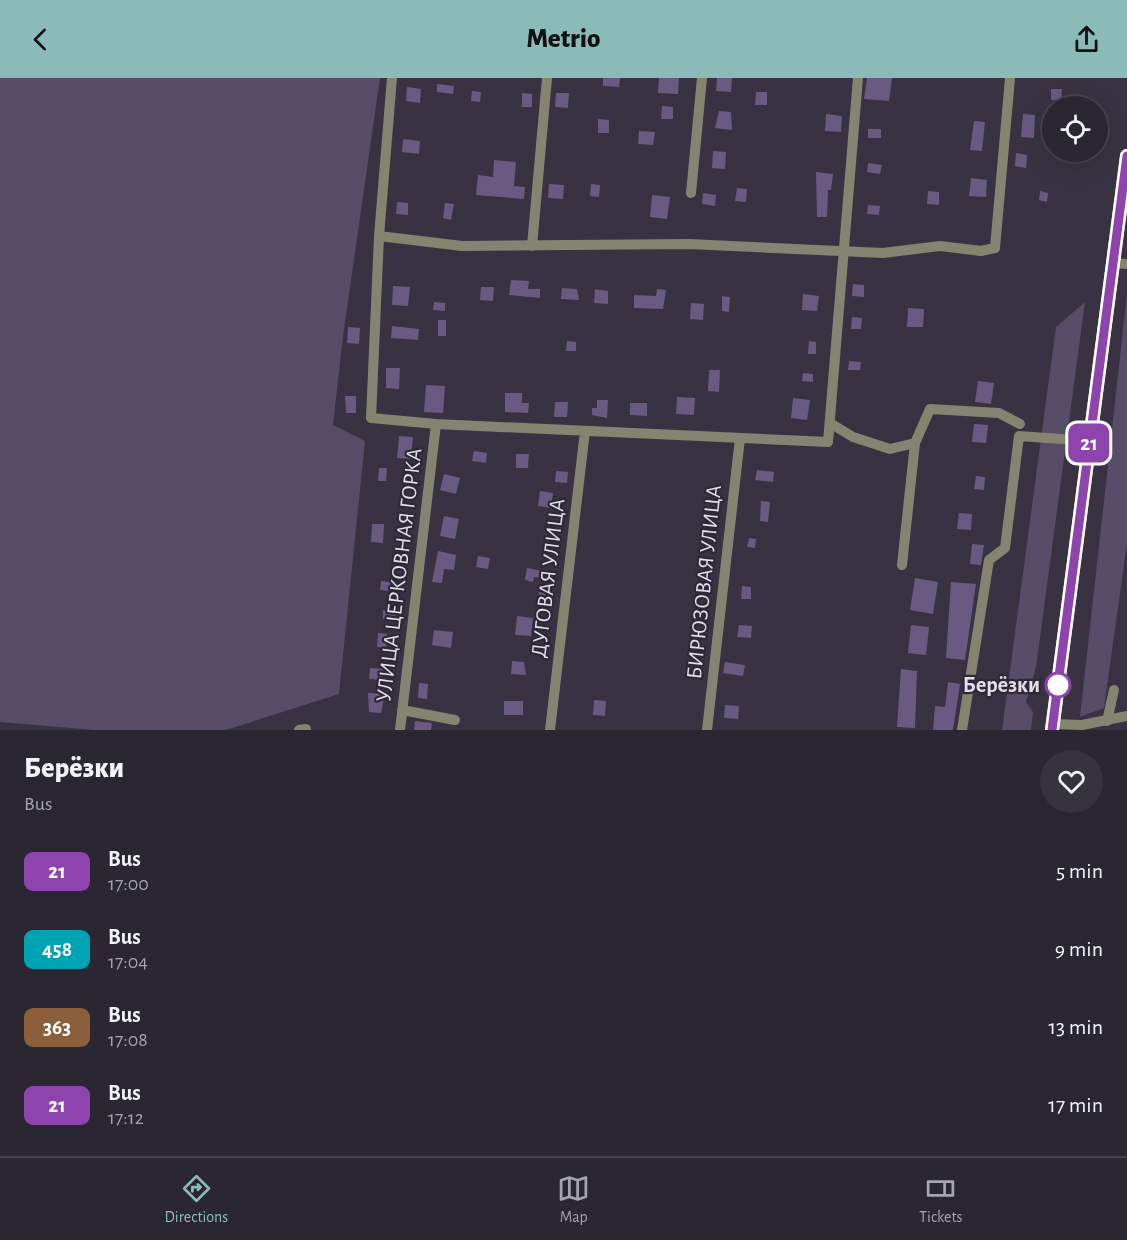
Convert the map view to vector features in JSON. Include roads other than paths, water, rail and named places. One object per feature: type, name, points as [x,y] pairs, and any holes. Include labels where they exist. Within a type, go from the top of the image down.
[{"type":"main road","points":[[1052,727],[1090,441],[1120,263],[1127,156]]},
{"type":"street","points":[[392,78],[379,236],[371,418],[436,424],[828,442],[842,249],[858,78]]},
{"type":"street","points":[[532,246],[547,78]]},
{"type":"street","points":[[691,193],[702,78]]},
{"type":"street","points":[[379,236],[462,246],[689,244],[842,249],[883,253],[940,246],[981,251],[995,248],[1010,78]]},
{"type":"street","points":[[902,565],[915,443],[930,409],[999,413],[1020,423]]},
{"type":"street","points":[[830,423],[853,437],[890,449],[915,443]]},
{"type":"street","name":"УЛИЦА ЦЕРКОВНАЯ ГОРКА","points":[[400,730],[436,424]]},
{"type":"street","name":"ДУГОВАЯ УЛИЦА","points":[[550,730],[585,431]]},
{"type":"street","points":[[962,730],[989,560],[1005,548],[1018,436],[1090,441]]},
{"type":"street","name":"БИРЮЗОВАЯ УЛИЦА","points":[[707,730],[740,438]]},
{"type":"street","points":[[1107,722],[1114,690]]},
{"type":"street","points":[[402,710],[455,720]]},
{"type":"street","points":[[1052,727],[1107,722],[1127,716]]},
{"type":"place","name":"Берёзки","points":[[1058,685]]}]
